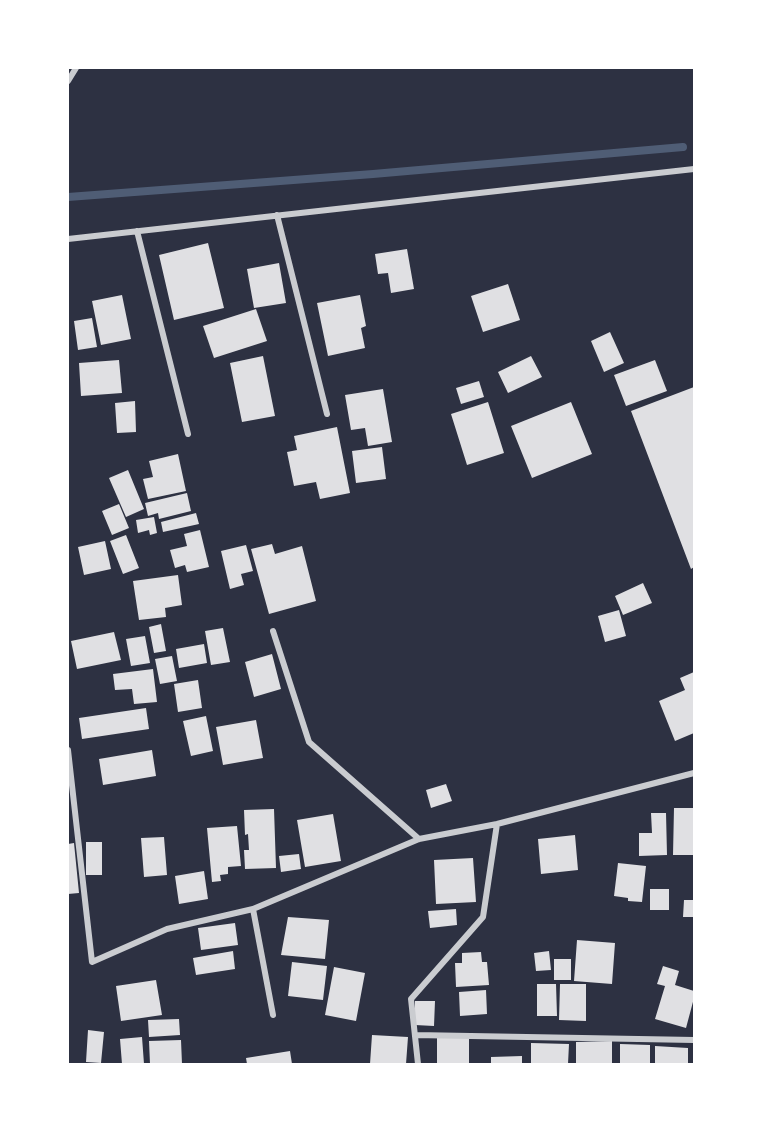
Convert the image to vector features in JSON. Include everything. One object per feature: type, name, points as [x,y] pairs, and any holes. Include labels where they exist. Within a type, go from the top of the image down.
[{"type":"street","points":[[68,81],[76,68]]},
{"type":"street","points":[[68,239],[694,169]]},
{"type":"street","points":[[277,215],[327,414]]},
{"type":"street","points":[[137,231],[188,434]]},
{"type":"street","points":[[273,631],[309,742],[419,839]]},
{"type":"street","points":[[68,750],[92,962],[167,929],[253,909],[419,839],[497,824],[694,773]]},
{"type":"street","points":[[418,1065],[411,999],[483,917],[497,824]]},
{"type":"street","points":[[253,909],[273,1015]]},
{"type":"street","points":[[415,1035],[694,1040]]},
{"type":"building","points":[[208,243],[224,308],[174,320],[159,255]]},
{"type":"building","points":[[407,249],[414,289],[391,293],[388,273],[378,274],[375,254]]},
{"type":"building","points":[[279,263],[286,303],[254,308],[247,269]]},
{"type":"building","points":[[508,284],[520,320],[483,332],[471,296]]},
{"type":"building","points":[[122,295],[131,339],[101,345],[92,301]]},
{"type":"building","points":[[360,295],[366,326],[361,328],[365,348],[328,356],[317,303]]},
{"type":"building","points":[[256,309],[267,341],[214,358],[203,326]]},
{"type":"building","points":[[92,318],[97,347],[78,350],[74,321]]},
{"type":"building","points":[[610,332],[624,363],[604,372],[591,341]]},
{"type":"building","points":[[263,356],[275,416],[242,422],[230,363]]},
{"type":"building","points":[[531,356],[542,377],[508,393],[498,372]]},
{"type":"building","points":[[119,360],[122,393],[81,396],[79,363]]},
{"type":"building","points":[[655,360],[667,391],[626,406],[614,375]]},
{"type":"building","points":[[479,381],[484,397],[461,404],[456,388]]},
{"type":"building","points":[[694,387],[694,567],[691,569],[631,411]]},
{"type":"building","points":[[383,389],[392,442],[368,446],[365,428],[351,430],[345,395]]},
{"type":"building","points":[[135,401],[136,432],[117,433],[115,403]]},
{"type":"building","points":[[488,402],[504,453],[467,465],[451,414]]},
{"type":"building","points":[[571,402],[592,454],[532,478],[511,426]]},
{"type":"building","points":[[337,427],[350,493],[320,499],[316,482],[294,486],[287,452],[297,450],[294,436]]},
{"type":"building","points":[[382,447],[386,479],[356,483],[352,451]]},
{"type":"building","points":[[178,454],[186,491],[148,499],[143,479],[153,477],[149,461]]},
{"type":"building","points":[[128,470],[144,509],[126,517],[109,478]]},
{"type":"building","points":[[187,493],[191,511],[159,519],[158,513],[148,516],[145,503]]},
{"type":"building","points":[[119,504],[129,528],[112,535],[102,511]]},
{"type":"building","points":[[196,513],[199,524],[163,532],[161,522]]},
{"type":"building","points":[[154,517],[157,533],[150,535],[149,530],[138,533],[136,520]]},
{"type":"building","points":[[200,530],[209,567],[187,572],[185,565],[175,568],[170,550],[187,546],[184,534]]},
{"type":"building","points":[[126,535],[139,568],[123,574],[110,541]]},
{"type":"building","points":[[105,541],[111,569],[84,575],[78,547]]},
{"type":"building","points":[[272,544],[275,554],[302,546],[316,601],[269,614],[251,549]]},
{"type":"building","points":[[246,545],[253,571],[241,574],[244,585],[230,589],[221,551]]},
{"type":"building","points":[[178,575],[182,605],[165,608],[166,617],[139,620],[133,581]]},
{"type":"building","points":[[643,583],[652,603],[623,615],[615,596]]},
{"type":"building","points":[[619,610],[626,636],[605,642],[598,616]]},
{"type":"building","points":[[161,624],[166,651],[154,653],[149,627]]},
{"type":"building","points":[[223,628],[230,662],[211,665],[205,631]]},
{"type":"building","points":[[114,632],[121,660],[77,669],[71,641]]},
{"type":"building","points":[[145,636],[150,663],[131,666],[126,639]]},
{"type":"building","points":[[204,644],[207,663],[179,668],[176,649]]},
{"type":"building","points":[[272,654],[281,689],[254,697],[245,662]]},
{"type":"building","points":[[172,656],[177,681],[160,684],[155,659]]},
{"type":"building","points":[[153,669],[157,702],[134,704],[132,689],[115,690],[113,674]]},
{"type":"building","points":[[694,672],[694,733],[675,741],[659,701],[685,690],[680,678]]},
{"type":"building","points":[[198,680],[202,708],[178,712],[174,684]]},
{"type":"building","points":[[146,708],[149,729],[82,739],[79,718]]},
{"type":"building","points":[[206,716],[213,751],[191,756],[183,721]]},
{"type":"building","points":[[256,720],[263,758],[223,765],[216,727]]},
{"type":"building","points":[[152,750],[156,776],[103,785],[99,759]]},
{"type":"building","points":[[446,784],[452,801],[431,808],[426,790]]},
{"type":"building","points":[[674,808],[694,808],[694,855],[673,855]]},
{"type":"building","points":[[274,809],[276,868],[245,869],[244,850],[249,850],[248,834],[245,835],[244,810]]},
{"type":"building","points":[[651,813],[666,813],[667,855],[639,856],[639,833],[652,833]]},
{"type":"building","points":[[333,814],[341,861],[305,867],[297,820]]},
{"type":"building","points":[[237,826],[241,866],[228,867],[228,874],[220,875],[221,881],[212,882],[207,828]]},
{"type":"building","points":[[575,835],[578,870],[541,874],[538,839]]},
{"type":"building","points":[[164,837],[167,875],[144,877],[141,838]]},
{"type":"building","points":[[86,842],[102,842],[102,875],[86,875]]},
{"type":"building","points":[[74,843],[79,893],[68,894],[68,844]]},
{"type":"building","points":[[299,854],[301,869],[281,872],[279,856]]},
{"type":"building","points":[[473,858],[476,902],[436,904],[434,860]]},
{"type":"building","points":[[618,863],[646,866],[642,902],[628,901],[628,898],[614,896]]},
{"type":"building","points":[[204,871],[208,899],[179,904],[175,876]]},
{"type":"building","points":[[650,889],[669,889],[669,910],[650,910]]},
{"type":"building","points":[[684,900],[694,900],[694,917],[683,917]]},
{"type":"building","points":[[456,909],[457,925],[430,928],[428,911]]},
{"type":"building","points":[[288,917],[329,920],[325,959],[281,955]]},
{"type":"building","points":[[235,923],[238,945],[201,950],[198,928]]},
{"type":"building","points":[[577,940],[615,943],[612,984],[574,981]]},
{"type":"building","points":[[233,951],[235,969],[196,975],[193,958]]},
{"type":"building","points":[[549,951],[551,970],[536,971],[534,953]]},
{"type":"building","points":[[481,952],[482,962],[487,962],[489,985],[456,987],[455,963],[462,963],[462,953]]},
{"type":"building","points":[[554,959],[571,959],[571,980],[554,980]]},
{"type":"building","points":[[292,962],[327,966],[323,1000],[288,996]]},
{"type":"building","points":[[663,966],[679,971],[675,985],[694,991],[686,1028],[655,1019],[665,986],[657,984]]},
{"type":"building","points":[[334,967],[365,973],[356,1021],[325,1015]]},
{"type":"building","points":[[156,980],[162,1015],[121,1021],[116,986]]},
{"type":"building","points":[[537,984],[556,984],[557,1016],[537,1016]]},
{"type":"building","points":[[560,984],[586,984],[586,1021],[559,1020]]},
{"type":"building","points":[[486,990],[487,1014],[460,1016],[459,992]]},
{"type":"building","points":[[415,1001],[435,1001],[434,1026],[415,1025]]},
{"type":"building","points":[[179,1019],[180,1035],[149,1037],[148,1020]]},
{"type":"building","points":[[88,1030],[104,1032],[101,1063],[86,1062]]},
{"type":"building","points":[[372,1035],[408,1037],[406,1064],[370,1064]]},
{"type":"building","points":[[142,1037],[144,1064],[122,1064],[120,1039]]},
{"type":"building","points":[[437,1037],[469,1037],[469,1064],[437,1064]]},
{"type":"building","points":[[181,1040],[182,1064],[150,1064],[149,1041]]},
{"type":"building","points":[[612,1041],[612,1064],[576,1064],[576,1042]]},
{"type":"building","points":[[531,1043],[569,1044],[568,1064],[531,1064]]},
{"type":"building","points":[[620,1044],[650,1045],[650,1064],[620,1064]]},
{"type":"building","points":[[655,1046],[688,1048],[688,1064],[655,1064]]},
{"type":"building","points":[[290,1051],[292,1064],[247,1064],[246,1058]]},
{"type":"building","points":[[522,1056],[522,1064],[491,1064],[491,1057]]},
{"type":"waterway","points":[[68,197],[683,147]]}]
